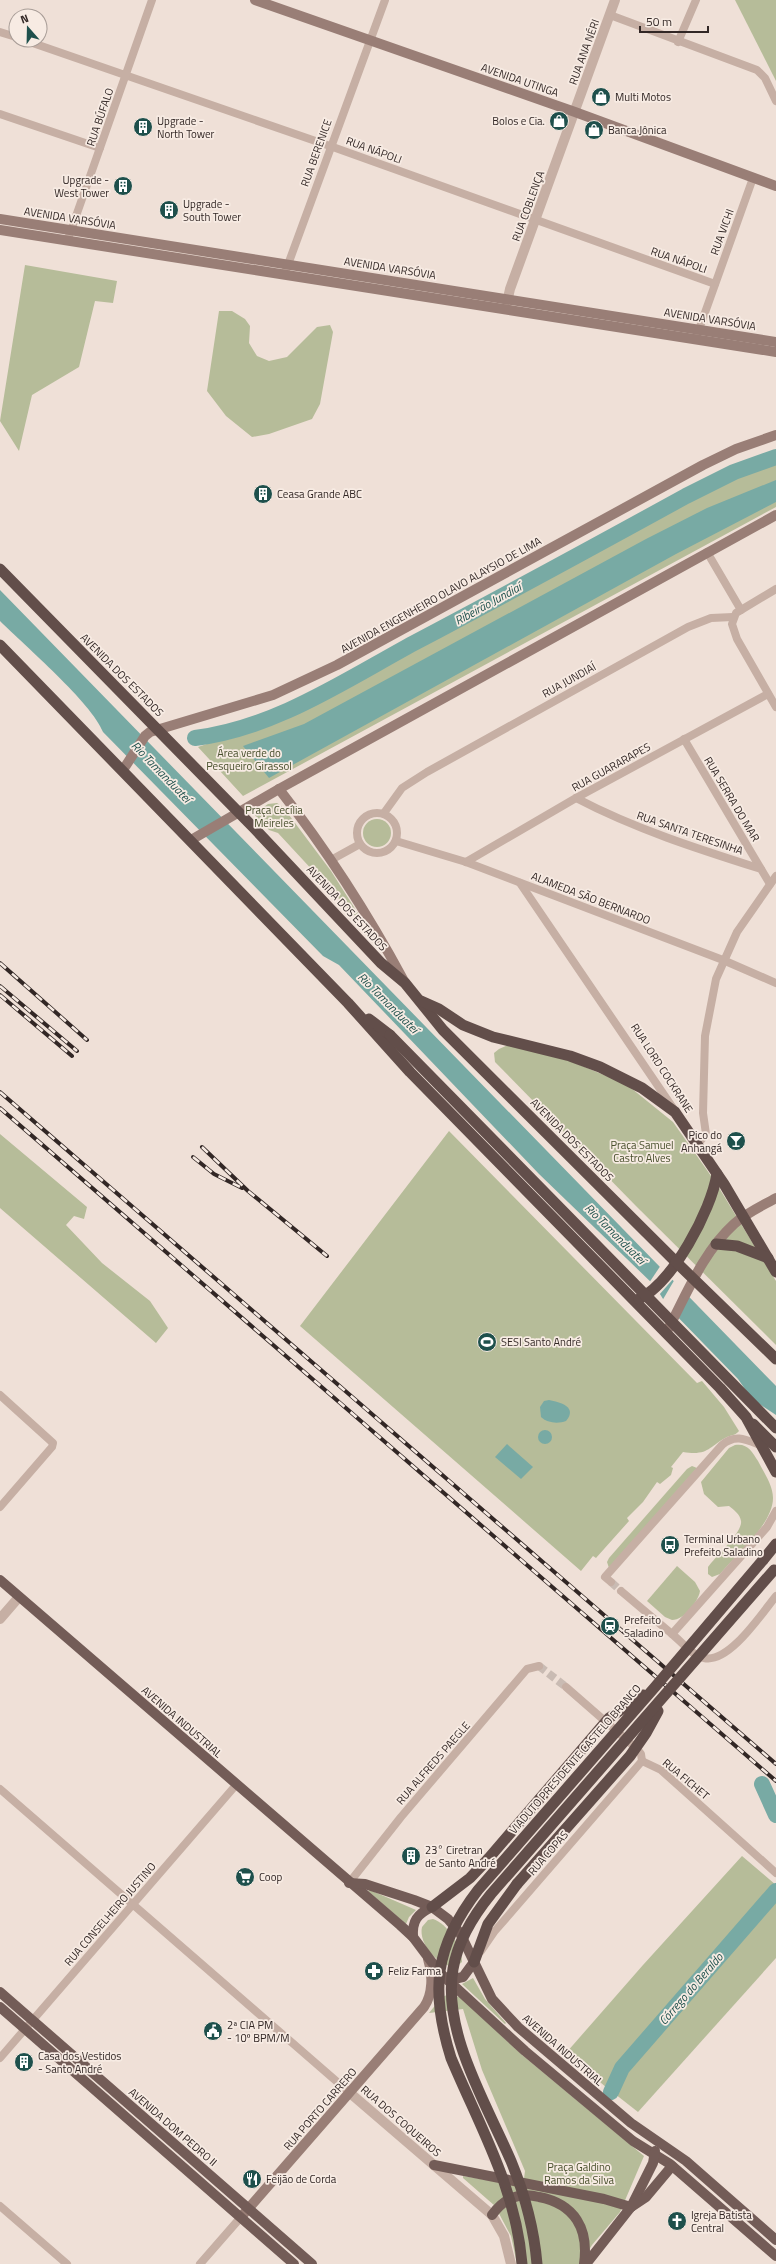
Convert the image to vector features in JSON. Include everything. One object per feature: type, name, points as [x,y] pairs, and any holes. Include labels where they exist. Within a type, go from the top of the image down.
[{"type":"highway","name":"AVENIDA DOS ESTADOS","points":[[0,569],[158,730],[381,963],[405,983],[443,1030],[776,1359]]},
{"type":"highway","points":[[0,645],[123,770],[196,838],[410,1072],[776,1447]]},
{"type":"highway","points":[[421,1001],[439,1009],[464,1025],[493,1036],[579,1059],[619,1075],[675,1112]]},
{"type":"highway","points":[[348,1003],[390,1035],[776,1428]]},
{"type":"highway","name":"RUA LORD COCKRANE","points":[[675,1112],[717,1174],[772,1261],[776,1272]]},
{"type":"highway","points":[[635,1302],[650,1292],[680,1258],[709,1203],[717,1174]]},
{"type":"highway","points":[[716,1244],[738,1246],[772,1261]]},
{"type":"highway","points":[[746,1417],[776,1472]]},
{"type":"highway","name":"VIADUTO PRESIDENTE CASTELO BRANCO","points":[[522,2264],[518,2228],[507,2186],[451,2058],[444,2037],[438,1992],[439,1967],[454,1927],[474,1895],[655,1687],[776,1544]]},
{"type":"highway","points":[[537,2264],[531,2224],[519,2182],[472,2072],[460,2038],[452,1994],[453,1970],[458,1951],[477,1911],[775,1568]]},
{"type":"highway","points":[[432,1907],[470,1878],[488,1859],[609,1718],[655,1687]]},
{"type":"highway","points":[[474,1962],[488,1924],[517,1884],[630,1756],[646,1733],[665,1696]]},
{"type":"main road","name":"AVENIDA UTINGA","points":[[255,0],[575,112],[776,186]]},
{"type":"main road","name":"AVENIDA VARSÓVIA","points":[[0,219],[776,342]]},
{"type":"main road","name":"AVENIDA VARSÓVIA","points":[[0,230],[776,352]]},
{"type":"main road","name":"AVENIDA ENGENHEIRO OLAVO ALAYSIO DE LIMA","points":[[123,770],[145,736],[158,730],[251,703],[312,677],[702,465],[736,449],[776,435]]},
{"type":"main road","points":[[196,838],[279,789],[776,515]]},
{"type":"main road","points":[[279,789],[331,860],[385,945],[405,983]]},
{"type":"main road","points":[[666,1333],[696,1275],[716,1244],[744,1217],[776,1198]]},
{"type":"main road","name":"AVENIDA INDUSTRIAL","points":[[0,1580],[413,1937],[428,1959],[449,1980],[561,2082],[622,2133],[672,2166],[776,2256]]},
{"type":"main road","name":"AVENIDA INDUSTRIAL","points":[[349,1883],[357,1882],[384,1889],[432,1907],[454,1924],[492,1999],[518,2027],[625,2118],[686,2161],[776,2240]]},
{"type":"main road","points":[[413,1937],[414,1921],[418,1915],[432,1907]]},
{"type":"main road","name":"RUA PORTO CARRERO","points":[[241,2217],[427,2003],[432,1977],[428,1959]]},
{"type":"main road","points":[[449,1980],[463,1977],[474,1962]]},
{"type":"main road","name":"AVENIDA DOM PEDRO II","points":[[0,1992],[312,2264]]},
{"type":"main road","name":"AVENIDA DOM PEDRO II","points":[[0,2007],[294,2264]]},
{"type":"main road","points":[[585,2264],[631,2207],[655,2156],[654,2138]]},
{"type":"main road","points":[[434,2165],[604,2199],[631,2207]]},
{"type":"main road","points":[[631,2207],[646,2197],[672,2166]]},
{"type":"main road","points":[[492,2215],[502,2202],[518,2196],[534,2196],[559,2202],[573,2213],[580,2227],[586,2251],[585,2264]]},
{"type":"street","name":"RUA BÚFALO","points":[[68,241],[152,0]]},
{"type":"street","name":"RUA BERENICE","points":[[284,275],[330,146],[385,0]]},
{"type":"street","name":"RUA ANA NÉRI","points":[[575,112],[615,0]]},
{"type":"street","points":[[678,42],[696,0]]},
{"type":"street","points":[[610,15],[762,73],[776,101]]},
{"type":"street","name":"RUA NÁPOLI","points":[[47,48],[330,146],[535,221],[715,284]]},
{"type":"street","name":"RUA COBLENÇA","points":[[506,309],[507,299],[575,112]]},
{"type":"street","points":[[0,114],[100,148]]},
{"type":"street","name":"RUA VICHI","points":[[696,340],[753,178]]},
{"type":"street","points":[[707,552],[741,610]]},
{"type":"street","points":[[776,589],[741,610],[733,617],[733,631],[776,707]]},
{"type":"street","name":"RUA JUNDIAÍ","points":[[384,814],[402,788],[427,772],[688,626],[711,618],[733,617]]},
{"type":"street","name":"RUA GUARARAPES","points":[[466,862],[576,798],[768,694]]},
{"type":"street","name":"RUA SERRA DO MAR","points":[[684,739],[761,869]]},
{"type":"street","name":"RUA SANTA TERESINHA","points":[[576,798],[605,814],[672,841],[761,869]]},
{"type":"street","points":[[379,812],[390,817],[397,828],[396,841],[388,850],[376,853],[370,852],[360,844],[357,833],[359,822],[368,814],[379,812]]},
{"type":"street","name":"ALAMEDA SÃO BERNARDO","points":[[396,841],[466,862],[723,960],[776,983]]},
{"type":"street","points":[[331,860],[360,844]]},
{"type":"street","points":[[761,869],[770,884]]},
{"type":"street","points":[[698,1145],[706,1134],[703,1113],[705,1036],[710,1001],[723,960],[737,932],[776,876]]},
{"type":"street","name":"RUA LORD COCKRANE","points":[[520,883],[621,1030],[675,1112]]},
{"type":"street","points":[[0,1395],[53,1443],[52,1447],[0,1507]]},
{"type":"street","points":[[611,1582],[605,1577],[722,1446],[731,1439],[740,1438],[760,1445]]},
{"type":"street","points":[[672,1634],[767,1527],[776,1511]]},
{"type":"street","points":[[621,1590],[697,1655],[704,1658],[718,1657],[732,1648],[776,1596]]},
{"type":"street","points":[[0,1619],[19,1597]]},
{"type":"street","name":"RUA ALFREDS PAEGLE","points":[[349,1883],[401,1817],[527,1669],[539,1666]]},
{"type":"street","points":[[566,1687],[637,1749],[641,1754],[642,1761]]},
{"type":"street","name":"RUA FICHET","points":[[642,1761],[661,1770],[776,1873]]},
{"type":"street","name":"RUA COPAS","points":[[474,1962],[494,1932],[642,1761]]},
{"type":"street","name":"RUA CONSELHEIRO JUSTINO","points":[[0,2058],[236,1785]]},
{"type":"street","name":"RUA DOS COQUEIROS","points":[[0,1789],[492,2215],[504,2236],[511,2264]]},
{"type":"street","points":[[0,2206],[67,2264]]},
{"type":"street","name":"RUA PORTO CARRERO","points":[[200,2264],[241,2217]]},
{"type":"green space","points":[[735,0],[776,0],[776,81]]},
{"type":"green space","points":[[25,265],[117,281],[113,303],[95,301],[79,367],[32,395],[19,451],[0,421]]},
{"type":"green space","points":[[219,311],[232,311],[245,319],[250,326],[249,343],[257,356],[269,361],[287,357],[317,327],[330,325],[333,332],[320,404],[312,419],[269,434],[252,437],[226,416],[207,391]]},
{"type":"green space","name":"Área verde do Pesqueiro Girassol","points":[[776,460],[776,507],[243,796],[198,747],[296,713],[713,488]]},
{"type":"green space","name":"Praça Cecília Meireles","points":[[277,803],[283,807],[331,871],[359,915],[358,916],[354,915],[278,833],[269,830],[254,814],[268,804]]},
{"type":"green space","points":[[377,819],[387,823],[391,833],[387,843],[377,847],[367,843],[363,833],[367,823]]},
{"type":"green space","name":"Praça Samuel Castro Alves","points":[[508,1045],[570,1061],[626,1084],[673,1122],[716,1183],[776,1281],[776,1345],[636,1206],[495,1062],[494,1053]]},
{"type":"green space","name":"SESI Santo André","points":[[449,1131],[697,1383],[702,1381],[724,1407],[739,1431],[703,1452],[683,1452],[671,1467],[673,1468],[671,1475],[660,1484],[657,1482],[643,1502],[627,1518],[629,1521],[596,1558],[593,1556],[581,1571],[300,1326]]},
{"type":"green space","points":[[0,1134],[87,1207],[84,1219],[74,1216],[66,1225],[102,1263],[150,1301],[168,1328],[156,1343],[0,1208]]},
{"type":"green space","points":[[735,1445],[743,1445],[752,1451],[768,1479],[772,1488],[773,1498],[767,1518],[752,1539],[720,1574],[712,1577],[708,1574],[708,1567],[733,1538],[738,1531],[741,1521],[738,1514],[729,1506],[718,1507],[704,1494],[701,1482],[729,1448]]},
{"type":"green space","points":[[692,1466],[697,1468],[609,1568],[607,1562],[609,1558],[687,1469]]},
{"type":"green space","points":[[677,1566],[695,1582],[700,1591],[690,1610],[681,1617],[672,1620],[665,1617],[647,1601]]},
{"type":"green space","points":[[742,1856],[776,1885],[622,2062],[613,2074],[607,2088],[566,2053],[643,1965]]},
{"type":"green space","points":[[370,1890],[416,1910],[409,1917],[406,1924],[368,1891]]},
{"type":"green space","points":[[776,1899],[776,1958],[638,2112],[615,2094],[621,2079]]},
{"type":"green space","points":[[433,1919],[438,1921],[448,1930],[457,1943],[462,1962],[456,1967],[449,1966],[437,1959],[431,1953],[423,1940],[422,1927],[428,1920]]},
{"type":"green space","points":[[473,1978],[485,1999],[506,2023],[505,2024],[462,1984]]},
{"type":"green space","name":"Praça Galdino Ramos da Silva","points":[[447,1995],[460,1997],[521,2054],[644,2156],[620,2212],[592,2245],[580,2264],[517,2264],[511,2236],[495,2206],[463,2178],[463,2176],[523,2186],[525,2171],[482,2070],[463,2009],[429,2013],[442,1997]]},
{"type":"water","points":[[776,480],[776,502],[676,554],[269,778],[243,746],[304,724],[646,539],[707,508]]},
{"type":"water","name":"Rio Tamanduateí","points":[[0,590],[776,1386],[776,1415],[752,1399],[738,1379],[668,1307],[655,1286],[539,1174],[339,965],[323,956],[103,732],[86,706],[41,659],[0,621]]},
{"type":"water","points":[[549,1400],[558,1402],[569,1409],[569,1416],[566,1421],[546,1421],[541,1417],[540,1407],[544,1401]]},
{"type":"water","points":[[545,1430],[550,1432],[552,1437],[550,1442],[545,1444],[540,1442],[538,1437],[540,1432]]},
{"type":"water","points":[[507,1444],[533,1467],[521,1479],[495,1457]]},
{"type":"pier","points":[[661,1265],[674,1278],[659,1295],[649,1283]]},
{"type":"pier","points":[[675,1279],[688,1293],[677,1319],[662,1301]]},
{"type":"waterway","name":"Ribeirão Jundiaí","points":[[195,738],[225,733],[253,724],[281,714],[308,701],[686,496],[734,472],[776,457]]},
{"type":"waterway","name":"Córrego do Beraldo","points":[[762,1784],[776,1815]]},
{"type":"waterway","name":"Córrego do Beraldo","points":[[611,2092],[622,2068],[776,1891]]},
{"type":"tunnel","points":[[611,1582],[621,1591]]},
{"type":"tunnel","points":[[539,1666],[566,1687]]},
{"type":"railway","points":[[0,963],[87,1040]]},
{"type":"railway","points":[[0,986],[77,1051]]},
{"type":"railway","points":[[0,995],[72,1056]]},
{"type":"railway","points":[[0,1092],[776,1764]]},
{"type":"railway","points":[[0,1108],[776,1781]]},
{"type":"railway","points":[[202,1147],[248,1191],[327,1256]]},
{"type":"railway","points":[[193,1157],[214,1174],[242,1188]]},
{"type":"place","name":"Multi Motos","points":[[601,97]]},
{"type":"place","name":"Bolos e Cia.","points":[[559,121]]},
{"type":"place","name":"Upgrade - North Tower","points":[[143,127]]},
{"type":"place","name":"Banca Jônica","points":[[594,130]]},
{"type":"place","name":"Upgrade - West Tower","points":[[123,186]]},
{"type":"place","name":"Upgrade - South Tower","points":[[169,210]]},
{"type":"place","name":"Ceasa Grande ABC","points":[[263,494]]},
{"type":"place","name":"Pico do Anhangá","points":[[736,1141]]},
{"type":"place","name":"SESI Santo André","points":[[487,1342]]},
{"type":"place","name":"Terminal Urbano Prefeito Saladino","points":[[670,1545]]},
{"type":"place","name":"Prefeito Saladino","points":[[610,1626]]},
{"type":"place","name":"23° Ciretran de Santo André","points":[[411,1856]]},
{"type":"place","name":"Coop","points":[[245,1877]]},
{"type":"place","name":"Feliz Farma","points":[[374,1971]]},
{"type":"place","name":"2ª CIA PM - 10º BPM/M","points":[[213,2031]]},
{"type":"place","name":"Casa dos Vestidos - Santo André","points":[[24,2062]]},
{"type":"place","name":"Feijão de Corda","points":[[252,2179]]},
{"type":"place","name":"Igreja Batista Central","points":[[677,2221]]}]
